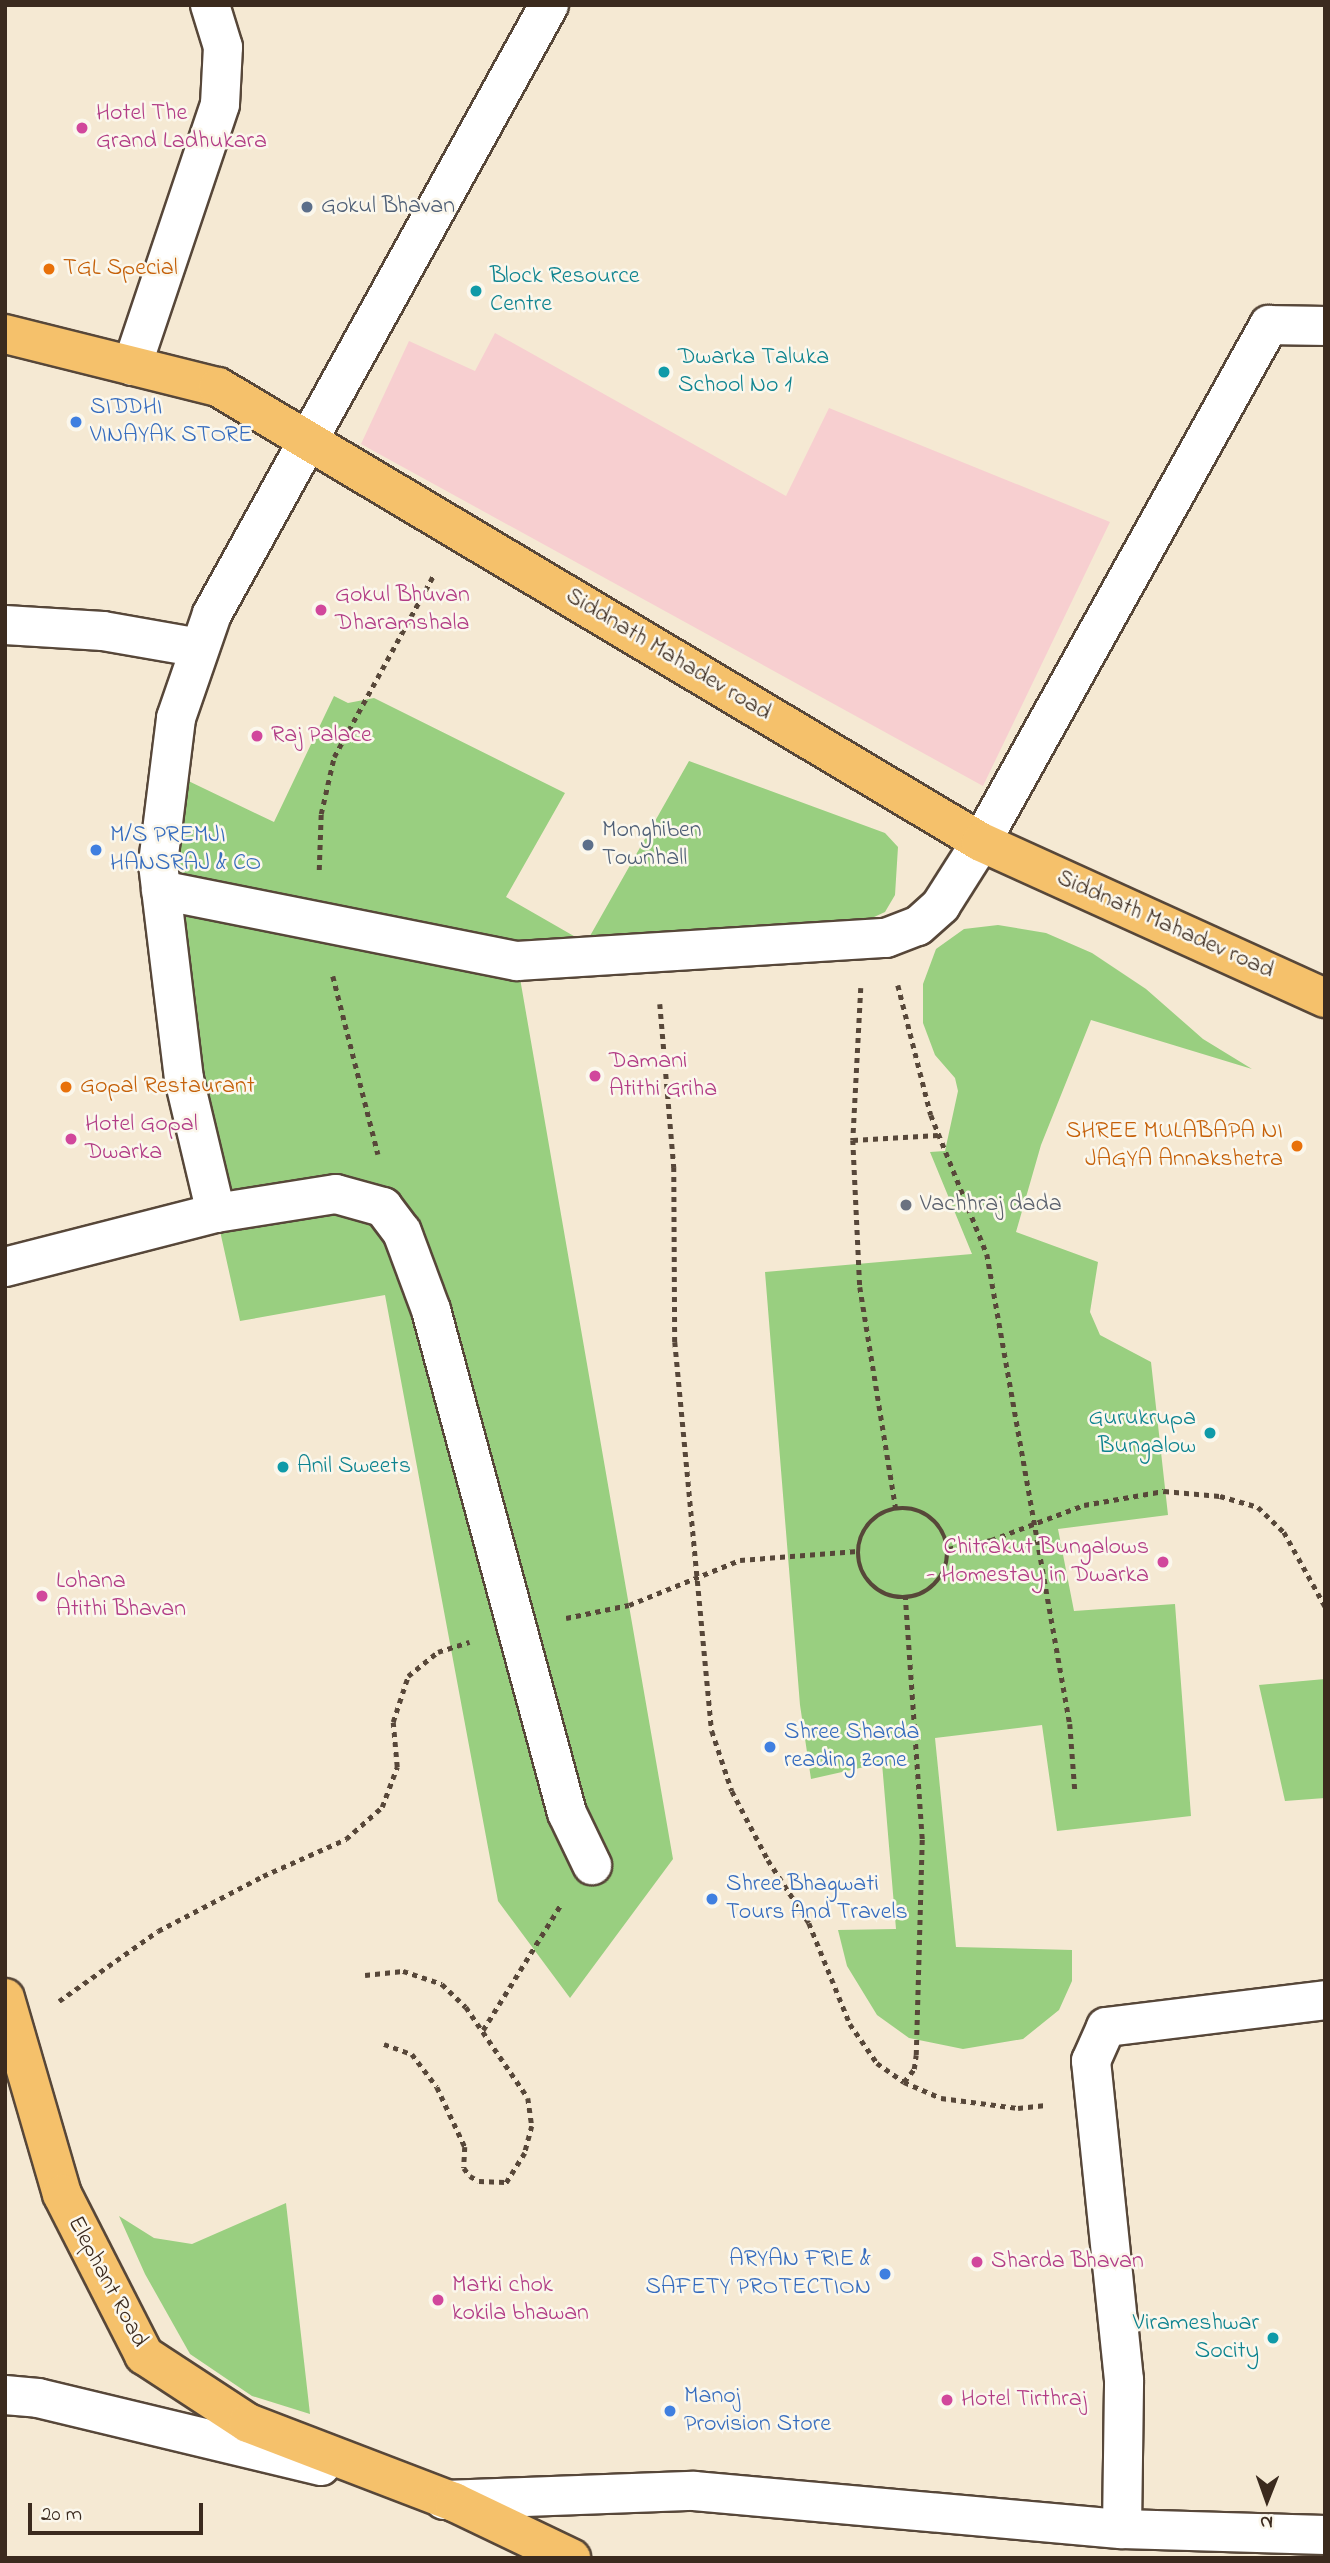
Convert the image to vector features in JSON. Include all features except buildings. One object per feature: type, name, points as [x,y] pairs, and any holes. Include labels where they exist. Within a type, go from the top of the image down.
[{"type":"main road","name":"Siddnath Mahadev road","points":[[5,334],[218,387],[981,842],[1325,998]]},
{"type":"main road","name":"Elephant Road","points":[[9,2025],[62,2194],[144,2355],[248,2423],[454,2502],[571,2558]]},
{"type":"street","points":[[132,366],[220,104],[223,47],[215,8],[210,5]]},
{"type":"street","points":[[216,1213],[184,1079],[158,863],[176,718],[212,614],[310,442],[549,5]]},
{"type":"street","points":[[161,890],[517,961],[886,938],[918,926],[940,905],[981,842],[1269,325],[1325,326]]},
{"type":"street","points":[[5,625],[103,631],[200,648]]},
{"type":"street","points":[[5,1267],[216,1213],[336,1194],[383,1207],[402,1232],[431,1310],[567,1813],[592,1865]]},
{"type":"street","points":[[1122,2529],[1124,2380],[1091,2061],[1106,2027],[1325,2000]]},
{"type":"street","points":[[5,2395],[37,2398],[246,2447],[454,2502],[694,2491],[1122,2529],[1325,2535]]},
{"type":"path","points":[[379,1158],[335,994],[318,870],[321,825],[334,757],[459,531]]},
{"type":"path","points":[[886,938],[938,1135],[988,1254],[1070,1724],[1075,1791]]},
{"type":"path","points":[[886,938],[862,962],[853,1140],[860,1287],[896,1509]]},
{"type":"path","points":[[656,953],[674,1167],[675,1342],[696,1574],[712,1731],[732,1791],[768,1860],[809,1923],[850,2024],[877,2063],[904,2082],[941,2098],[1018,2108],[1096,2099]]},
{"type":"path","points":[[853,1140],[938,1135]]},
{"type":"path","points":[[948,1549],[991,1540],[1036,1520],[1084,1505],[1164,1491],[1220,1496],[1250,1504],[1284,1532],[1325,1606]]},
{"type":"path","points":[[896,1509],[925,1514],[945,1535],[948,1549],[941,1578],[932,1588],[905,1598],[876,1590],[866,1579],[858,1551],[870,1523],[896,1509]]},
{"type":"path","points":[[9,2025],[158,1931],[263,1876],[346,1839],[382,1807],[397,1767],[393,1723],[408,1676],[438,1652],[516,1628],[629,1605],[696,1574],[740,1560],[858,1551]]},
{"type":"path","points":[[904,2082],[914,2069],[916,2055],[922,1839],[905,1598]]},
{"type":"path","points":[[482,2031],[560,1906],[592,1865]]},
{"type":"path","points":[[365,1975],[404,1971],[442,1984],[482,2031],[528,2098],[532,2126],[525,2153],[505,2184],[486,2183],[470,2176],[464,2168],[465,2147],[437,2087],[412,2054],[384,2044]]},
{"type":"shaded area","points":[[495,333],[786,496],[829,408],[1110,522],[983,786],[361,444],[409,341],[475,371]]},
{"type":"green space","points":[[334,696],[348,703],[374,698],[565,793],[506,897],[586,943],[689,761],[885,833],[898,847],[895,895],[885,912],[861,923],[517,961],[673,1859],[570,1998],[498,1901],[385,1295],[240,1321],[216,1213],[158,863],[178,776],[274,822]]},
{"type":"green space","points":[[998,925],[1046,933],[1092,953],[1146,989],[1203,1039],[1252,1069],[1091,1020],[1041,1145],[1016,1232],[1098,1262],[1090,1312],[1100,1335],[1151,1362],[1168,1515],[1058,1529],[1074,1611],[1175,1604],[1191,1816],[1057,1831],[1042,1725],[935,1738],[956,1947],[1072,1950],[1072,1981],[1059,2010],[1023,2039],[963,2049],[909,2038],[877,2015],[847,1966],[838,1930],[896,1929],[882,1763],[811,1779],[800,1705],[765,1272],[972,1254],[930,1152],[945,1151],[958,1091],[955,1078],[935,1055],[923,1023],[923,984],[936,949],[964,929]]},
{"type":"green space","points":[[1325,1679],[1325,1798],[1285,1801],[1259,1685]]},
{"type":"green space","points":[[286,2203],[310,2414],[252,2396],[190,2354],[145,2274],[119,2216],[154,2238],[192,2244]]},
{"type":"place","name":"Hotel The Grand Ladhukara","points":[[82,128]]},
{"type":"place","name":"Gokul Bhavan","points":[[307,207]]},
{"type":"place","name":"TGL Special","points":[[49,269]]},
{"type":"place","name":"Block Resource Centre","points":[[476,291]]},
{"type":"place","name":"Dwarka Taluka School No 1","points":[[664,372]]},
{"type":"place","name":"SIDDHI VINAYAK STORE","points":[[76,422]]},
{"type":"place","name":"Gokul Bhuvan Dharamshala","points":[[321,610]]},
{"type":"place","name":"Raj Palace","points":[[257,736]]},
{"type":"place","name":"Monghiben Townhall","points":[[588,845]]},
{"type":"place","name":"M/S PREMJI HANSRAJ & CO","points":[[96,850]]},
{"type":"place","name":"Damani Atithi Griha","points":[[595,1076]]},
{"type":"place","name":"Gopal Restaurant","points":[[66,1087]]},
{"type":"place","name":"Hotel Gopal Dwarka","points":[[71,1139]]},
{"type":"place","name":"SHREE MULABAPA NI JAGYA Annakshetra","points":[[1297,1146]]},
{"type":"place","name":"Vachhraj dada","points":[[906,1205]]},
{"type":"place","name":"Gurukrupa Bungalow","points":[[1210,1433]]},
{"type":"place","name":"Anil Sweets","points":[[283,1467]]},
{"type":"place","name":"Chitrakut Bungalows - Homestay in Dwarka","points":[[1163,1562]]},
{"type":"place","name":"Lohana Atithi Bhavan","points":[[42,1596]]},
{"type":"place","name":"Shree Sharda reading zone","points":[[770,1747]]},
{"type":"place","name":"Shree Bhagwati Tours And Travels","points":[[712,1899]]},
{"type":"place","name":"Sharda Bhavan","points":[[977,2262]]},
{"type":"place","name":"ARYAN FRIE & SAFETY PROTECTION","points":[[885,2274]]},
{"type":"place","name":"Matki chok kokila bhawan","points":[[438,2300]]},
{"type":"place","name":"Virameshwar Socity","points":[[1273,2338]]},
{"type":"place","name":"Hotel Tirthraj","points":[[947,2400]]},
{"type":"place","name":"Manoj Provision Store","points":[[670,2411]]}]
